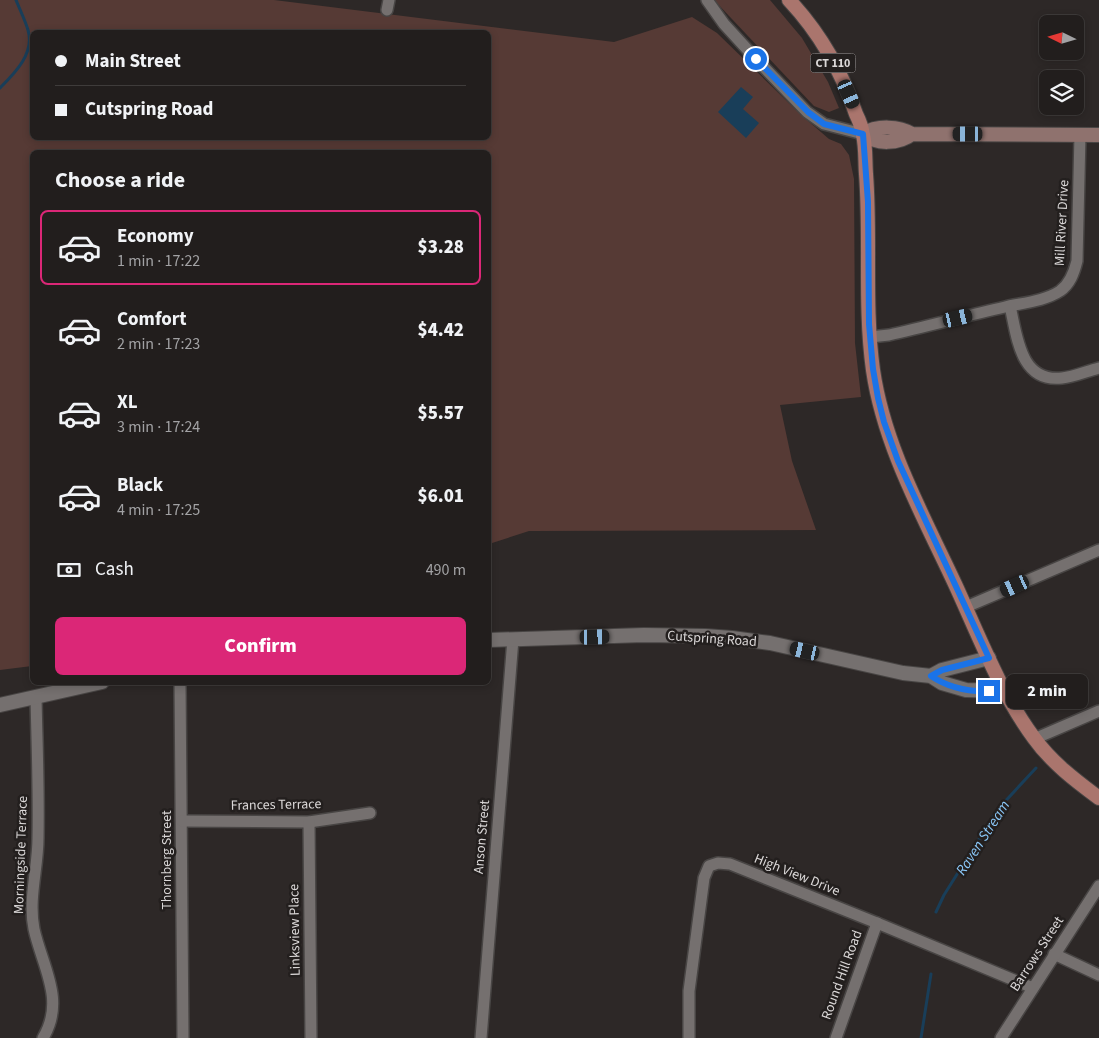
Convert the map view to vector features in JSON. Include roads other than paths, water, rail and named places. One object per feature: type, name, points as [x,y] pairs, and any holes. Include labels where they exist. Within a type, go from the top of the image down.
[{"type":"main road","name":"CT 110","points":[[788,0],[820,40],[832,60],[853,105],[863,134]]},
{"type":"main road","points":[[1099,135],[912,134],[906,130],[876,128],[863,134],[868,202],[870,337],[873,369],[884,422],[898,461],[1005,691],[1034,739],[1061,768],[1099,798]]},
{"type":"street","points":[[706,0],[743,45],[808,112],[824,124],[863,134]]},
{"type":"street","name":"Mill River Drive","points":[[870,337],[889,335],[1010,306],[1050,296],[1061,290],[1069,282],[1074,272],[1078,249],[1080,135]]},
{"type":"street","points":[[1010,306],[1021,352],[1032,369],[1037,373],[1050,378],[1063,378],[1099,368]]},
{"type":"street","points":[[966,607],[1099,550]]},
{"type":"street","name":"Cutspring Road","points":[[491,640],[644,635],[723,637],[770,643],[903,673],[931,676],[942,683],[966,690],[1005,691]]},
{"type":"street","name":"Anson Street","points":[[481,1038],[513,639]]},
{"type":"street","name":"Cutspring Road","points":[[931,676],[942,670],[989,658]]},
{"type":"street","points":[[0,705],[90,685]]},
{"type":"street","name":"Thornberg Street","points":[[180,685],[183,1038]]},
{"type":"street","name":"Morningside Terrace","points":[[36,698],[38,838],[33,912],[36,934],[50,981],[52,1002],[51,1020],[43,1038]]},
{"type":"street","points":[[1034,739],[1099,711]]},
{"type":"street","name":"Frances Terrace","points":[[182,821],[309,822],[370,813]]},
{"type":"street","name":"Linksview Place","points":[[309,822],[311,1038]]},
{"type":"street","name":"High View Drive","points":[[689,1038],[689,991],[704,878],[709,866],[718,863],[730,864],[1033,988]]},
{"type":"street","name":"Barrows Street","points":[[1001,1038],[1099,886]]},
{"type":"street","name":"Round Hill Road","points":[[836,1038],[877,923]]},
{"type":"street","points":[[1054,954],[1099,975]]},
{"type":"water","points":[[741,87],[753,97],[743,109],[759,123],[746,138],[718,112]]},
{"type":"waterway","points":[[0,88],[22,62],[29,47],[28,30],[16,0]]},
{"type":"waterway","name":"Raven Stream","points":[[936,912],[944,895],[998,809],[1036,768]]},
{"type":"waterway","name":"Raven Stream","points":[[921,1038],[931,974]]}]
